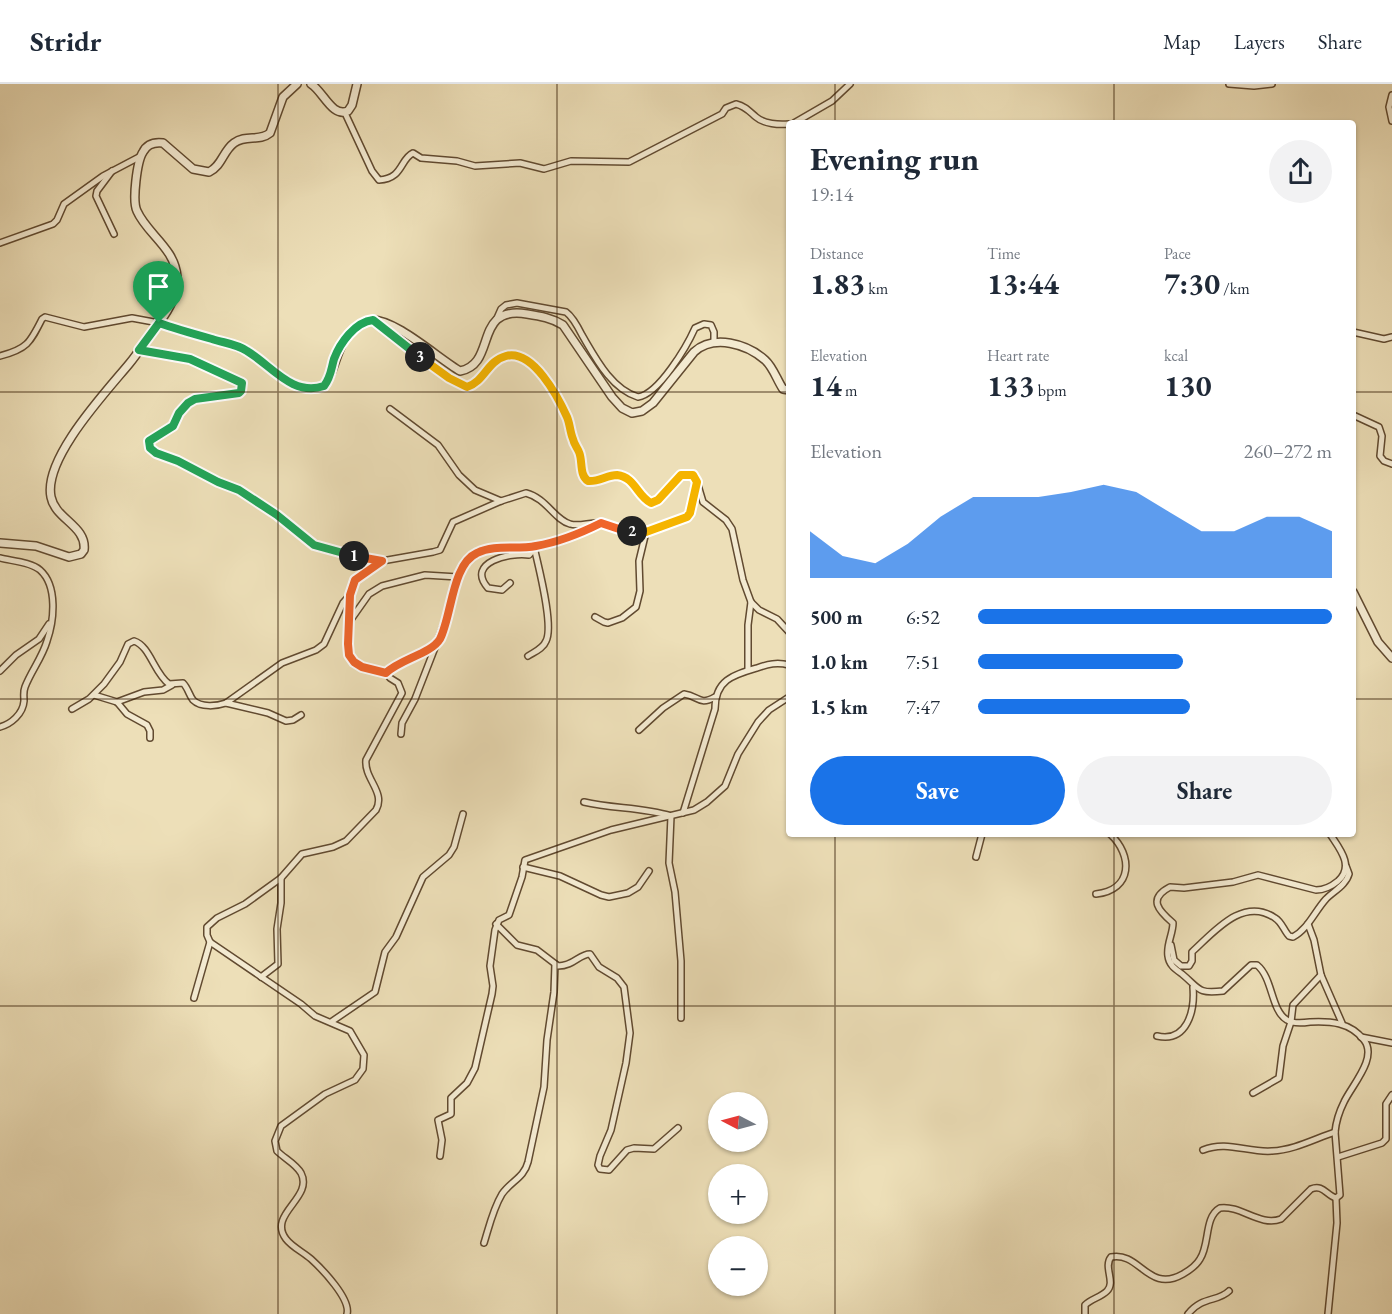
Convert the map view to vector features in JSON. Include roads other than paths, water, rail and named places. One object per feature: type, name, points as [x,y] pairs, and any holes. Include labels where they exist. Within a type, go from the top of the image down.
[{"type":"street","points":[[0,243],[53,224],[64,204],[113,170],[141,156],[150,144],[163,143],[193,169],[198,172],[209,172],[219,165],[236,141],[249,137],[260,138],[270,133],[283,97],[297,84]]},
{"type":"street","points":[[311,84],[319,90],[335,111],[345,113]]},
{"type":"street","points":[[345,113],[352,105],[357,84]]},
{"type":"street","points":[[801,120],[832,101],[850,84]]},
{"type":"street","points":[[1229,84],[1254,86],[1272,84]]},
{"type":"street","points":[[1392,95],[1389,107],[1392,121]]},
{"type":"street","points":[[345,113],[372,171],[379,180],[399,172],[407,157],[413,153],[421,158],[457,161],[475,166],[520,163],[544,169],[571,161],[629,162],[722,114],[726,108],[736,104],[747,108],[761,120],[772,124],[786,124]]},
{"type":"street","points":[[0,543],[36,546],[69,557],[81,554],[84,550],[85,545],[80,533],[57,511],[51,500],[50,479],[56,464],[104,392],[139,350],[171,305],[177,276],[168,252],[141,217],[135,205],[141,156]]},
{"type":"street","points":[[113,170],[97,191],[96,196],[114,234]]},
{"type":"street","points":[[0,356],[22,349],[29,343],[42,318],[45,317],[84,327],[132,318],[159,323],[243,348],[283,378],[298,386],[316,388],[324,386],[330,377],[337,353],[348,335],[364,323],[373,320],[402,331],[443,361],[460,370],[470,368],[477,362],[501,309],[512,304],[566,312],[600,366],[619,386],[638,397],[647,394],[666,375],[695,328],[704,324],[711,325],[714,342]]},
{"type":"street","points":[[497,318],[509,313],[522,313],[550,318],[563,325],[612,397],[622,408],[632,413],[648,408],[660,397],[700,347],[719,341],[759,356],[769,364],[783,389],[786,390]]},
{"type":"street","points":[[373,320],[449,378],[467,387],[480,380],[488,366],[502,357],[514,356],[529,362],[545,380],[565,413],[580,456],[583,476],[588,481],[593,482],[609,476],[626,477],[651,503],[658,500],[681,475],[693,475],[705,505],[726,520],[732,530],[743,580],[751,602],[759,610],[777,619],[786,629]]},
{"type":"street","points":[[1356,333],[1384,339],[1392,337]]},
{"type":"street","points":[[139,350],[190,359],[242,383],[239,393],[195,399],[188,403],[179,413],[173,426],[149,441],[153,450],[239,490],[277,515],[314,545],[350,555],[382,561],[440,550],[453,522],[521,494],[530,494],[540,500],[572,525],[601,523],[622,530],[646,532],[687,517],[697,482]]},
{"type":"street","points":[[390,409],[438,446],[459,475],[475,490],[501,501]]},
{"type":"street","points":[[1356,416],[1379,427],[1382,436],[1380,456],[1384,461],[1392,464]]},
{"type":"street","points":[[401,734],[402,723],[415,699],[441,636],[463,566],[476,553],[492,549],[535,549],[601,523]]},
{"type":"street","points":[[595,617],[608,623],[622,618],[636,607],[640,591],[639,561],[646,532]]},
{"type":"street","points":[[510,583],[502,590],[488,588],[482,578],[483,570],[497,557],[529,555],[535,549]]},
{"type":"street","points":[[528,656],[539,650],[548,638],[544,591],[535,549]]},
{"type":"street","points":[[0,558],[34,566],[40,570],[52,592],[50,623],[45,647],[25,687],[23,706],[16,718],[0,727]]},
{"type":"street","points":[[348,1314],[348,1305],[344,1296],[312,1260],[293,1246],[282,1232],[285,1213],[301,1192],[303,1180],[297,1168],[277,1151],[275,1141],[281,1126],[325,1094],[355,1080],[363,1069],[364,1055],[351,1031],[315,1016],[210,942],[206,931],[210,923],[245,904],[281,878],[302,854],[333,847],[346,841],[378,807],[379,796],[367,772],[366,760],[402,693],[398,683],[386,673],[362,667],[354,662],[349,655],[349,622],[350,595],[355,580],[382,561]]},
{"type":"street","points":[[349,622],[369,594],[376,589],[425,575],[458,577]]},
{"type":"street","points":[[117,702],[144,692],[162,690],[172,684],[183,683],[193,700],[201,704],[218,706],[226,703],[282,663],[316,650],[324,644],[343,603],[350,595]]},
{"type":"street","points":[[1356,598],[1378,642],[1392,658]]},
{"type":"street","points":[[748,670],[748,625],[751,602]]},
{"type":"street","points":[[0,671],[16,655],[39,639],[50,623]]},
{"type":"street","points":[[72,709],[94,695],[117,668],[131,641],[141,644],[162,679],[172,684]]},
{"type":"street","points":[[386,673],[392,667],[436,645]]},
{"type":"street","points":[[683,813],[715,709],[715,697],[728,678],[737,673],[772,663],[786,665]]},
{"type":"street","points":[[639,730],[650,718],[684,694],[702,702],[715,697]]},
{"type":"street","points":[[94,695],[117,702],[127,714],[147,725],[150,738]]},
{"type":"street","points":[[440,1156],[442,1140],[438,1120],[451,1114],[451,1098],[467,1083],[478,1060],[492,994],[490,966],[496,924],[509,915],[522,877],[525,860],[611,830],[694,810],[716,795],[724,786],[738,754],[758,722],[769,710],[786,699]]},
{"type":"street","points":[[226,703],[268,713],[286,721],[301,715]]},
{"type":"street","points":[[584,802],[612,808],[650,810],[671,816]]},
{"type":"street","points":[[331,1022],[375,992],[385,952],[396,937],[423,877],[449,855],[454,847],[463,813]]},
{"type":"street","points":[[671,816],[669,863],[675,892],[681,961],[681,1018]]},
{"type":"street","points":[[976,857],[981,837]]},
{"type":"street","points":[[1096,894],[1106,893],[1116,887],[1125,876],[1127,866],[1120,846],[1112,837]]},
{"type":"street","points":[[1171,940],[1174,960],[1181,966],[1186,966],[1192,964],[1192,952],[1240,912],[1261,912],[1275,918],[1289,936],[1298,934],[1326,899],[1347,881],[1349,874],[1344,856],[1332,837]]},
{"type":"street","points":[[1328,1314],[1337,1223],[1336,1198],[1341,1191],[1335,1132],[1344,1101],[1368,1057],[1365,1041],[1352,1028],[1342,1023],[1291,1022],[1282,1017],[1270,984],[1262,969],[1257,965],[1251,965],[1223,991],[1203,991],[1193,987],[1170,962],[1167,954],[1173,923],[1158,909],[1157,904],[1160,894],[1170,887],[1184,888],[1233,882],[1258,875],[1321,890],[1334,885],[1341,879],[1346,866]]},
{"type":"street","points":[[523,867],[560,876],[609,897],[628,893],[638,887],[649,871]]},
{"type":"street","points":[[261,977],[279,964],[277,929],[281,903],[281,878]]},
{"type":"street","points":[[496,924],[517,945],[537,950],[558,966],[566,966],[585,954],[590,954],[599,967],[621,982],[626,993],[630,1033],[626,1063],[611,1130],[600,1156],[598,1165],[600,1169],[609,1170],[627,1150],[654,1149],[678,1128]]},
{"type":"street","points":[[1308,924],[1314,940],[1321,975],[1342,1023]]},
{"type":"street","points":[[194,998],[210,942]]},
{"type":"street","points":[[484,1243],[491,1219],[502,1195],[526,1171],[544,1087],[555,964]]},
{"type":"street","points":[[1253,1092],[1279,1078],[1282,1046],[1291,1022],[1293,1005],[1321,975]]},
{"type":"street","points":[[1157,1036],[1171,1038],[1185,1027],[1193,1004],[1193,987]]},
{"type":"street","points":[[1361,1037],[1392,1043]]},
{"type":"street","points":[[1338,1157],[1382,1143],[1386,1139],[1386,1104],[1392,1095]]},
{"type":"street","points":[[1203,1150],[1218,1145],[1228,1145],[1252,1150],[1282,1150],[1335,1132]]},
{"type":"street","points":[[1085,1314],[1085,1305],[1107,1291],[1110,1286],[1107,1261],[1111,1257],[1124,1257],[1155,1278],[1170,1280],[1192,1269],[1199,1261],[1207,1244],[1211,1216],[1220,1208],[1232,1208],[1266,1221],[1275,1222],[1316,1187],[1321,1187],[1331,1197],[1336,1198]]},
{"type":"street","points":[[1188,1314],[1196,1305],[1221,1297],[1229,1291]]}]
